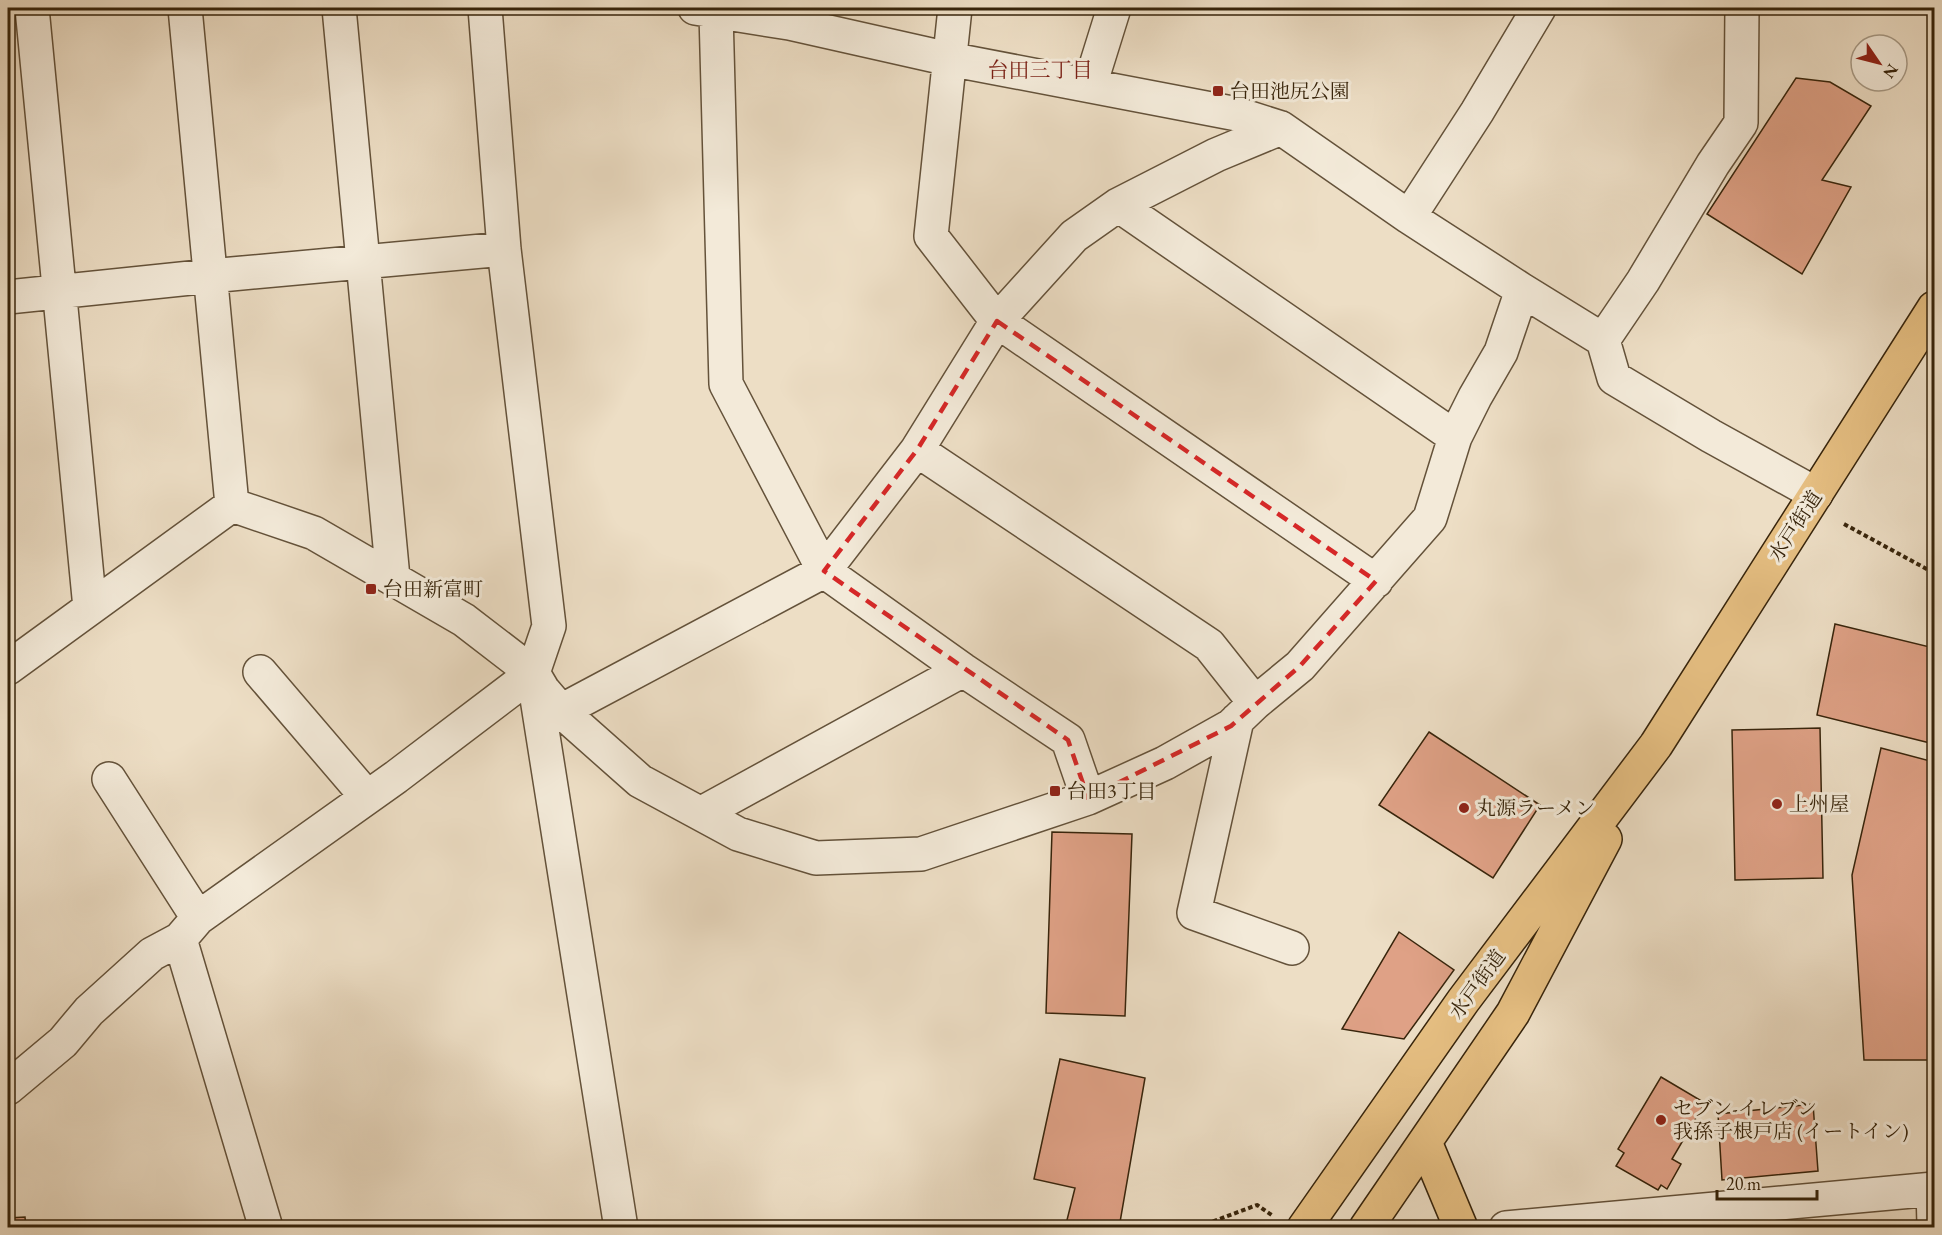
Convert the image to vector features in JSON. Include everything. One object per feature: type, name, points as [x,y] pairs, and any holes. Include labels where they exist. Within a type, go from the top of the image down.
[{"type":"highway","name":"水戸街道","points":[[1366,1227],[1513,1013],[1656,745],[1935,308]]},
{"type":"highway","name":"水戸街道","points":[[1304,1227],[1463,1001],[1656,745]]},
{"type":"highway","points":[[1425,1142],[1461,1227]]},
{"type":"street","points":[[32,8],[90,608]]},
{"type":"street","points":[[185,8],[232,505]]},
{"type":"street","points":[[339,8],[361,262],[393,578]]},
{"type":"street","points":[[485,8],[504,249],[549,626],[533,673],[621,1227]]},
{"type":"street","points":[[955,8],[931,236],[997,321],[1376,581]]},
{"type":"street","points":[[1090,85],[1114,8]]},
{"type":"street","points":[[1408,217],[1477,112],[1539,8]]},
{"type":"street","points":[[1603,340],[1643,281],[1713,164],[1741,123],[1742,8]]},
{"type":"street","points":[[1088,798],[1068,740],[963,670],[824,571],[726,384],[704,10],[790,15],[949,59],[1237,114],[1281,128],[1408,217],[1603,340],[1614,378],[1711,436],[1816,494]]},
{"type":"street","points":[[561,711],[824,571],[916,450],[997,321],[1074,236],[1118,206],[1216,155],[1281,128]]},
{"type":"street","points":[[1118,206],[1455,436]]},
{"type":"street","points":[[8,297],[504,249]]},
{"type":"street","points":[[232,505],[314,533],[464,620],[533,673],[543,690],[561,711],[640,781],[738,834],[816,858],[921,854],[1088,798],[1165,762],[1231,726],[1300,666],[1430,518],[1455,436],[1501,352],[1522,290]]},
{"type":"street","points":[[916,450],[1209,645],[1246,711],[1194,913],[1292,948]]},
{"type":"street","points":[[8,668],[232,505]]},
{"type":"street","points":[[702,813],[963,670]]},
{"type":"street","points":[[260,672],[367,797]]},
{"type":"street","points":[[8,1088],[63,1042],[89,1011],[152,954],[189,929],[533,673]]},
{"type":"street","points":[[109,779],[189,929],[266,1227]]},
{"type":"street","points":[[1506,1227],[1934,1189],[1935,1225]]},
{"type":"path","points":[[1844,524],[1935,573]]},
{"type":"path","points":[[1206,1224],[1257,1205]]},
{"type":"highlighted area","points":[[997,321],[1376,581],[1300,666],[1231,726],[1088,798],[1068,740],[824,571],[917,450]]},
{"type":"building","points":[[1796,78],[1830,82],[1871,106],[1822,180],[1851,187],[1802,274],[1707,214]]},
{"type":"building","points":[[1835,624],[1934,648],[1934,744],[1817,715]]},
{"type":"building","name":"上州屋","points":[[1820,728],[1823,878],[1735,880],[1732,730]]},
{"type":"building","points":[[1429,732],[1540,805],[1493,878],[1379,805]]},
{"type":"building","points":[[1881,748],[1934,762],[1934,1060],[1864,1060],[1852,875]]},
{"type":"building","points":[[1052,832],[1132,834],[1125,1016],[1046,1013]]},
{"type":"building","points":[[1399,932],[1454,970],[1404,1039],[1342,1029]]},
{"type":"building","points":[[1060,1059],[1145,1078],[1119,1228],[1065,1228],[1075,1188],[1034,1179]]},
{"type":"building","points":[[1661,1077],[1705,1103],[1672,1159],[1681,1164],[1667,1189],[1661,1185],[1658,1190],[1616,1166],[1624,1153],[1618,1149]]},
{"type":"building","points":[[1813,1104],[1818,1171],[1722,1180],[1718,1114]]},
{"type":"building","points":[[25,1217],[26,1228],[8,1228],[8,1218]]},
{"type":"place","name":"台田池尻公園","points":[[1218,91]]},
{"type":"place","name":"台田新富町","points":[[371,589]]},
{"type":"place","name":"台田3丁目","points":[[1055,791]]},
{"type":"place","name":"上州屋","points":[[1777,804]]},
{"type":"place","name":"丸源ラーメン","points":[[1464,808]]},
{"type":"place","name":"セブン-イレブン 我孫子根戸店 (イートイン)","points":[[1661,1120]]},
{"type":"district","name":"台田三丁目","points":[[1040,69]]}]
